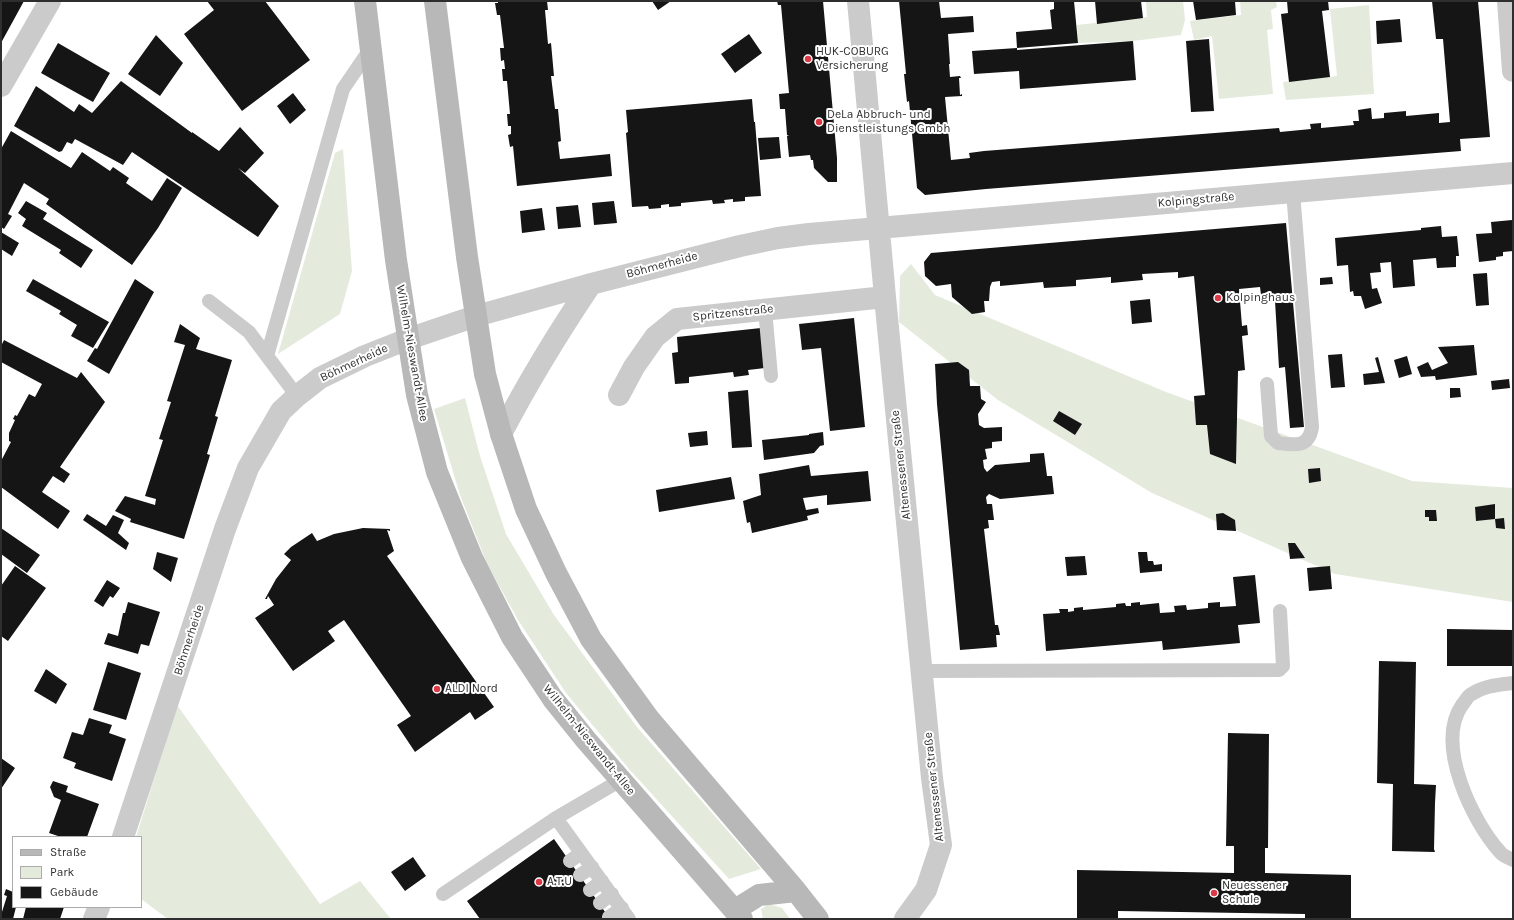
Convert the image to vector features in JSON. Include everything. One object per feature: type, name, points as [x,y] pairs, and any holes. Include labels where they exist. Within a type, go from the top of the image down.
[{"type":"main road","name":"Wilhelm-Nieswandt-Allee","points":[[365,1],[396,260],[417,395],[437,472],[472,558],[512,637],[554,700],[586,740],[738,914]]},
{"type":"main road","points":[[435,1],[467,257],[484,374],[501,434],[526,509],[556,573],[591,639],[649,719],[796,891],[818,919]]},
{"type":"main road","points":[[738,914],[759,895],[796,891]]},
{"type":"street","points":[[1,86],[50,1]]},
{"type":"street","name":"Altenessener Straße","points":[[858,1],[878,228],[932,778],[941,846],[926,890],[905,919]]},
{"type":"street","points":[[1508,1],[1513,70]]},
{"type":"street","name":"Kolpingstraße","points":[[878,228],[1513,173]]},
{"type":"street","name":"Böhmerheide","points":[[123,836],[225,529],[248,468],[281,411],[297,396],[320,378],[344,365],[408,339],[476,316],[590,284],[740,246],[778,238],[878,228]]},
{"type":"street","points":[[501,434],[522,392],[556,335],[590,284]]},
{"type":"street","name":"Spritzenstraße","points":[[620,395],[634,367],[654,337],[677,319],[885,297]]},
{"type":"street","points":[[94,919],[98,908]]},
{"type":"lane","points":[[267,356],[344,88],[371,48]]},
{"type":"lane","points":[[1267,384],[1271,436],[1278,443],[1293,445],[1305,442],[1311,436],[1312,427],[1293,192]]},
{"type":"lane","points":[[209,301],[249,332],[297,396]]},
{"type":"lane","points":[[765,309],[771,376]]},
{"type":"lane","points":[[922,671],[1279,670],[1283,666],[1280,611]]},
{"type":"lane","points":[[1513,682],[1485,686],[1469,696],[1456,713],[1452,731],[1452,749],[1458,776],[1476,818],[1501,854],[1513,860]]},
{"type":"lane","points":[[443,894],[556,818],[621,780]]},
{"type":"lane","points":[[556,818],[566,843],[582,853],[626,914],[609,917]]},
{"type":"lane","points":[[570,862],[582,853]]},
{"type":"lane","points":[[580,875],[592,867]]},
{"type":"lane","points":[[590,890],[602,881]]},
{"type":"lane","points":[[600,903],[612,894]]},
{"type":"green space","points":[[1146,1],[1183,1],[1185,20],[1181,35],[1133,41],[1078,43],[1077,25],[1147,17]]},
{"type":"green space","points":[[1240,1],[1276,1],[1277,7],[1271,10],[1273,29],[1267,30],[1273,94],[1219,99],[1212,36],[1194,40],[1190,21],[1241,15]]},
{"type":"green space","points":[[1369,5],[1374,94],[1286,100],[1283,82],[1337,76],[1330,9]]},
{"type":"green space","points":[[343,149],[352,271],[340,314],[278,354],[335,153]]},
{"type":"green space","points":[[911,264],[935,295],[1166,392],[1412,481],[1513,488],[1513,602],[1335,574],[1152,493],[998,400],[899,322],[900,276]]},
{"type":"green space","points":[[465,398],[480,456],[506,534],[554,615],[637,727],[761,869],[729,879],[629,769],[566,693],[518,620],[487,564],[460,495],[434,409]]},
{"type":"green space","points":[[177,705],[320,904],[360,881],[391,919],[168,919],[142,900],[142,836],[136,836]]},
{"type":"green space","points":[[769,904],[782,908],[790,919],[763,919],[761,909]]},
{"type":"building","points":[[1,1],[24,1],[1,43]]},
{"type":"building","points":[[207,1],[265,1],[310,60],[242,111],[184,34],[214,10]]},
{"type":"building","points":[[498,1],[547,1],[548,10],[545,10],[548,44],[551,43],[554,76],[551,76],[555,109],[558,109],[561,141],[558,142],[560,159],[610,154],[612,176],[517,186],[513,146],[510,147],[508,135],[511,134],[511,126],[508,126],[507,114],[510,114],[507,81],[503,81],[502,69],[505,69],[504,60],[501,61],[500,48],[504,48],[500,15],[497,15],[495,3],[498,3]]},
{"type":"building","points":[[652,1],[671,1],[658,10]]},
{"type":"building","points":[[777,1],[823,1],[837,158],[837,182],[828,182],[814,168],[813,160],[811,160],[810,155],[789,157],[787,136],[789,136],[787,135],[785,109],[780,109],[779,94],[789,93],[781,5],[778,5]]},
{"type":"building","points":[[899,1],[939,1],[941,18],[973,16],[974,32],[948,34],[950,77],[960,76],[960,95],[962,94],[962,96],[945,97],[951,160],[970,158],[969,153],[984,151],[1279,128],[1280,132],[1311,129],[1310,124],[1321,123],[1321,128],[1354,125],[1353,121],[1359,121],[1358,110],[1371,108],[1372,119],[1384,118],[1384,113],[1406,111],[1406,116],[1439,113],[1439,123],[1450,122],[1443,39],[1436,39],[1432,1],[1478,1],[1490,137],[1460,139],[1461,151],[925,195],[917,188],[909,101],[907,102],[904,74],[906,74]]},
{"type":"building","points":[[1054,1],[1074,1],[1078,43],[1017,48],[1016,32],[1052,29],[1050,10],[1054,9]]},
{"type":"building","points":[[1095,1],[1141,1],[1143,18],[1097,24]]},
{"type":"building","points":[[1193,1],[1235,1],[1236,15],[1196,20]]},
{"type":"building","points":[[1287,1],[1328,1],[1329,10],[1322,11],[1330,77],[1289,82],[1281,14],[1288,13]]},
{"type":"building","points":[[1400,19],[1402,42],[1377,44],[1376,21]]},
{"type":"building","points":[[749,34],[762,53],[735,73],[721,54]]},
{"type":"building","points":[[156,35],[183,63],[160,96],[128,74]]},
{"type":"building","points":[[1209,39],[1214,111],[1191,112],[1186,41]]},
{"type":"building","points":[[1133,41],[1136,80],[1020,89],[1019,71],[974,74],[972,51],[1017,48],[1017,50]]},
{"type":"building","points":[[58,43],[110,73],[93,102],[41,73]]},
{"type":"building","points":[[121,81],[219,151],[240,127],[264,153],[245,173],[238,168],[279,206],[258,237],[132,152],[123,165],[75,139],[72,144],[67,142],[62,151],[59,152],[14,126],[36,86],[74,112],[79,104],[92,113]]},
{"type":"building","points":[[293,93],[306,110],[290,124],[277,106]]},
{"type":"building","points":[[752,99],[761,196],[745,197],[745,201],[733,202],[733,199],[724,200],[725,203],[713,204],[712,200],[681,203],[681,206],[669,207],[669,204],[661,205],[661,208],[649,209],[648,206],[632,207],[626,133],[628,132],[626,110]]},
{"type":"building","points":[[11,131],[71,168],[82,152],[110,171],[113,167],[129,178],[126,183],[152,201],[167,178],[182,188],[158,228],[132,265],[46,204],[49,199],[24,183],[8,214],[12,216],[4,229],[1,227],[1,149]]},
{"type":"building","points":[[779,137],[781,158],[760,160],[758,138]]},
{"type":"building","points":[[26,201],[47,213],[43,219],[93,250],[81,268],[59,253],[61,250],[22,226],[26,219],[18,213]]},
{"type":"building","points":[[614,201],[617,223],[594,225],[592,203]]},
{"type":"building","points":[[578,205],[581,227],[558,229],[556,207]]},
{"type":"building","points":[[542,208],[545,230],[522,233],[520,211]]},
{"type":"building","points":[[1512,220],[1513,251],[1503,252],[1503,256],[1496,257],[1496,260],[1479,262],[1476,234],[1492,233],[1491,222]]},
{"type":"building","points":[[1286,223],[1304,427],[1290,428],[1285,367],[1279,368],[1275,301],[1271,294],[1261,295],[1260,287],[1239,289],[1242,326],[1247,325],[1248,335],[1242,336],[1245,370],[1238,371],[1236,464],[1210,454],[1207,425],[1196,425],[1194,396],[1205,395],[1194,276],[1178,278],[1178,272],[1142,274],[1143,280],[1111,283],[1111,277],[1076,280],[1076,286],[1044,288],[1043,282],[1000,286],[1000,281],[992,282],[989,301],[984,301],[985,312],[972,314],[952,297],[951,284],[936,286],[925,276],[924,262],[931,253]]},
{"type":"building","points":[[1441,226],[1442,237],[1457,236],[1459,256],[1456,256],[1456,267],[1437,268],[1436,258],[1413,260],[1415,286],[1393,288],[1391,262],[1380,263],[1381,272],[1370,273],[1372,289],[1377,288],[1382,303],[1365,309],[1361,296],[1354,296],[1353,291],[1350,292],[1348,265],[1337,266],[1335,238],[1421,230],[1421,228]]},
{"type":"building","points":[[1,232],[19,243],[12,256],[1,249]]},
{"type":"building","points":[[1487,273],[1489,305],[1476,306],[1473,274]]},
{"type":"building","points":[[1332,277],[1333,284],[1320,285],[1320,278]]},
{"type":"building","points":[[33,279],[109,322],[93,348],[71,336],[77,325],[59,314],[61,311],[26,291]]},
{"type":"building","points":[[135,279],[154,292],[109,374],[87,361],[95,348],[97,349]]},
{"type":"building","points":[[1150,299],[1152,322],[1132,324],[1130,301]]},
{"type":"building","points":[[854,318],[865,427],[830,431],[821,348],[802,350],[799,324]]},
{"type":"building","points":[[180,324],[200,338],[196,349],[232,360],[215,416],[218,417],[207,454],[210,455],[184,539],[130,522],[131,519],[115,511],[125,496],[155,505],[156,499],[145,496],[163,440],[159,439],[171,402],[167,401],[185,345],[174,342]]},
{"type":"building","points":[[761,328],[765,368],[748,370],[749,375],[734,377],[733,372],[689,377],[689,383],[675,384],[672,353],[678,352],[677,337]]},
{"type":"building","points":[[4,340],[77,378],[81,372],[105,402],[60,467],[70,474],[64,483],[53,476],[42,492],[70,511],[58,529],[1,487],[1,461],[11,442],[9,441],[9,433],[15,420],[13,419],[15,415],[17,416],[29,394],[35,397],[42,384],[1,362],[1,346]]},
{"type":"building","points":[[1474,345],[1477,375],[1436,380],[1435,376],[1421,377],[1417,367],[1428,362],[1432,370],[1448,363],[1438,347]]},
{"type":"building","points":[[1342,354],[1345,387],[1331,388],[1328,355]]},
{"type":"building","points":[[1407,356],[1412,374],[1399,378],[1394,360]]},
{"type":"building","points":[[1378,357],[1385,383],[1364,385],[1363,374],[1379,372],[1375,358]]},
{"type":"building","points":[[958,362],[969,370],[970,386],[980,386],[981,399],[986,402],[978,414],[979,425],[984,428],[1002,427],[1002,441],[992,442],[992,448],[985,449],[987,459],[983,460],[984,468],[987,472],[995,465],[1030,462],[1030,454],[1044,453],[1047,476],[1052,476],[1054,494],[1000,499],[989,494],[986,497],[987,504],[992,504],[994,520],[988,520],[989,528],[984,529],[995,625],[998,625],[1000,635],[996,635],[997,647],[960,650],[937,404],[935,364]]},
{"type":"building","points":[[1509,379],[1510,388],[1492,390],[1491,381]]},
{"type":"building","points":[[1450,388],[1460,388],[1461,397],[1450,398]]},
{"type":"building","points":[[748,390],[752,447],[732,448],[728,392]]},
{"type":"building","points":[[1059,411],[1082,424],[1075,435],[1053,421]]},
{"type":"building","points":[[707,431],[708,445],[690,447],[688,433]]},
{"type":"building","points":[[823,432],[824,445],[820,446],[814,453],[764,460],[762,440]]},
{"type":"building","points":[[809,465],[811,476],[868,471],[871,501],[827,505],[827,495],[803,498],[806,510],[818,508],[819,513],[807,516],[808,520],[752,533],[750,522],[747,523],[743,501],[761,495],[759,474]]},
{"type":"building","points":[[1320,468],[1321,481],[1309,483],[1308,469]]},
{"type":"building","points":[[731,477],[735,499],[659,512],[656,490]]},
{"type":"building","points":[[1495,504],[1495,519],[1476,521],[1475,507]]},
{"type":"building","points":[[1425,510],[1436,510],[1437,521],[1429,521],[1429,517],[1425,517]]},
{"type":"building","points":[[1223,513],[1235,520],[1236,531],[1217,530],[1216,514]]},
{"type":"building","points":[[87,514],[106,526],[113,515],[124,520],[118,533],[129,543],[126,550],[83,520]]},
{"type":"building","points":[[1504,518],[1505,529],[1496,528],[1495,519]]},
{"type":"building","points":[[1,528],[40,555],[27,573],[1,554]]},
{"type":"building","points":[[363,528],[390,529],[390,531],[387,530],[394,551],[387,556],[494,707],[475,720],[470,712],[415,752],[397,725],[411,716],[344,620],[328,631],[335,641],[293,671],[255,618],[274,605],[268,596],[267,599],[265,599],[276,579],[291,560],[284,554],[291,547],[312,533],[317,541],[334,534]]},
{"type":"building","points":[[1288,543],[1295,543],[1305,558],[1290,559]]},
{"type":"building","points":[[157,552],[178,558],[171,582],[153,569]]},
{"type":"building","points":[[1138,552],[1147,552],[1148,561],[1153,561],[1154,565],[1162,564],[1162,571],[1140,573]]},
{"type":"building","points":[[1085,556],[1087,575],[1067,576],[1065,557]]},
{"type":"building","points":[[15,566],[46,588],[8,641],[1,636],[1,586]]},
{"type":"building","points":[[1330,566],[1332,589],[1309,591],[1307,568]]},
{"type":"building","points":[[1255,575],[1260,623],[1238,625],[1240,643],[1163,650],[1162,641],[1046,651],[1043,614],[1060,613],[1059,609],[1068,609],[1068,612],[1074,611],[1074,608],[1083,607],[1083,610],[1116,607],[1116,604],[1125,603],[1126,606],[1131,606],[1131,603],[1140,602],[1140,605],[1159,603],[1160,613],[1175,612],[1174,606],[1186,605],[1187,610],[1208,608],[1208,603],[1220,602],[1220,607],[1236,606],[1233,577]]},
{"type":"building","points":[[107,580],[120,588],[113,598],[110,596],[103,607],[94,601]]},
{"type":"building","points":[[128,602],[160,612],[149,646],[141,644],[138,654],[104,644],[108,633],[118,636],[123,613],[125,613]]},
{"type":"building","points":[[1447,629],[1513,630],[1513,666],[1447,666]]},
{"type":"building","points":[[1379,661],[1416,662],[1414,784],[1436,785],[1435,852],[1392,851],[1393,784],[1377,783]]},
{"type":"building","points":[[108,662],[141,673],[126,720],[93,710]]},
{"type":"building","points":[[46,669],[67,684],[56,704],[34,691]]},
{"type":"building","points":[[89,718],[112,725],[109,733],[126,739],[112,781],[74,768],[76,763],[63,758],[72,732],[83,735]]},
{"type":"building","name":"Neuessener Schule","points":[[1228,733],[1269,734],[1268,848],[1265,848],[1265,873],[1351,875],[1351,919],[1305,919],[1305,914],[1118,911],[1118,919],[1077,919],[1077,870],[1234,873],[1234,846],[1226,846]]},
{"type":"building","points":[[1,758],[15,768],[1,789]]},
{"type":"building","points":[[53,781],[68,786],[66,792],[99,804],[87,836],[58,836],[49,833],[61,800],[54,797],[50,787]]},
{"type":"building","name":"A.T.U","points":[[554,839],[610,919],[480,919],[467,901]]},
{"type":"building","points":[[413,857],[426,876],[405,891],[391,872]]},
{"type":"building","points":[[6,889],[12,892],[12,908],[16,908],[13,919],[1,919],[7,896],[4,895]]},
{"type":"building","points":[[26,908],[64,908],[60,919],[23,919]]},
{"type":"place","name":"HUK-COBURG Versicherung","points":[[808,59]]},
{"type":"place","name":"DeLa Abbruch- und Dienstleistungs Gmbh","points":[[819,122]]},
{"type":"place","name":"Kolpinghaus","points":[[1218,298]]},
{"type":"place","name":"ALDI Nord","points":[[437,689]]},
{"type":"place","name":"A.T.U","points":[[539,882]]},
{"type":"place","name":"Neuessener Schule","points":[[1214,893]]}]
